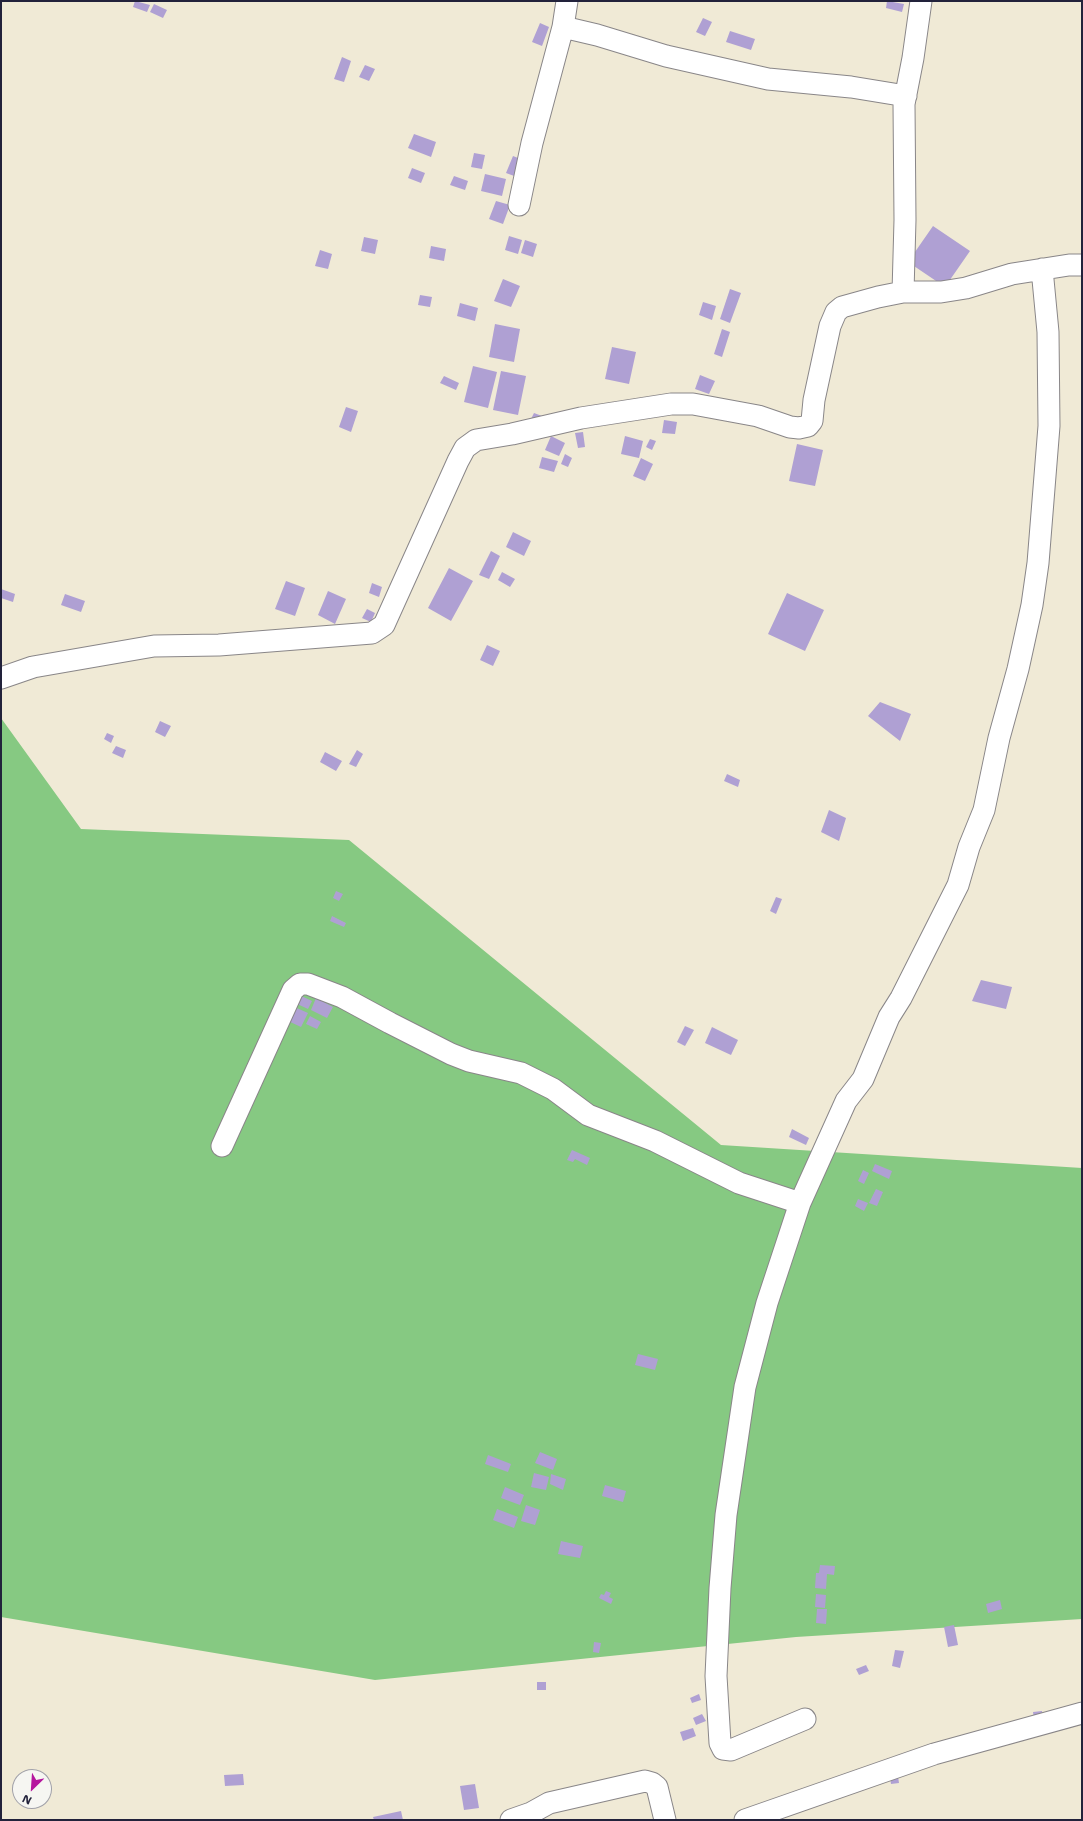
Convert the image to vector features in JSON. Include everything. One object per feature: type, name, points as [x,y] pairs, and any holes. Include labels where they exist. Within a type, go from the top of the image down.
[{"type":"street","points":[[519,205],[532,143],[563,27],[567,1]]},
{"type":"street","points":[[903,292],[905,220],[903,153],[906,96],[921,1]]},
{"type":"street","points":[[563,27],[597,34],[666,56],[768,79],[851,87],[906,96]]},
{"type":"street","points":[[1,678],[34,667],[154,646],[219,645],[372,633],[384,625],[458,461],[465,448],[470,443],[476,440],[512,434],[581,418],[671,404],[693,404],[751,415],[790,427],[799,428],[808,426],[812,421],[814,400],[828,333],[836,312],[842,307],[878,296],[903,292],[941,292],[966,288],[1012,274],[1069,265],[1082,265]]},
{"type":"street","points":[[805,1719],[735,1749],[726,1751],[720,1743],[716,1676],[720,1588],[726,1515],[745,1386],[767,1303],[800,1203],[846,1101],[865,1074],[889,1017],[901,998],[958,885],[969,847],[984,810],[998,738],[1018,669],[1032,605],[1038,563],[1049,426],[1048,332],[1042,269]]},
{"type":"street","points":[[222,1146],[293,990],[300,984],[308,984],[342,997],[451,1054],[469,1061],[521,1073],[553,1089],[588,1115],[655,1141],[739,1183],[800,1203]]},
{"type":"street","points":[[744,1820],[934,1754],[1082,1713]]},
{"type":"street","points":[[511,1820],[531,1813],[555,1801],[645,1781],[652,1783],[657,1787],[665,1820]]},
{"type":"green space","points":[[1,718],[81,829],[349,840],[721,1145],[1082,1168],[1082,1619],[796,1637],[375,1680],[1,1617]]},
{"type":"building","points":[[135,1],[150,5],[147,12],[133,7]]},
{"type":"building","points":[[887,1],[904,4],[902,12],[886,8]]},
{"type":"building","points":[[154,4],[167,10],[163,18],[150,12]]},
{"type":"building","points":[[703,18],[712,22],[705,36],[696,32]]},
{"type":"building","points":[[540,23],[549,27],[542,46],[532,42]]},
{"type":"building","points":[[730,31],[755,39],[751,50],[726,42]]},
{"type":"building","points":[[342,57],[351,61],[344,82],[334,79]]},
{"type":"building","points":[[365,65],[375,69],[369,81],[359,77]]},
{"type":"building","points":[[414,134],[436,142],[431,157],[408,148]]},
{"type":"building","points":[[474,153],[485,155],[482,169],[471,167]]},
{"type":"building","points":[[513,156],[523,160],[517,177],[506,173]]},
{"type":"building","points":[[412,168],[425,173],[421,183],[408,178]]},
{"type":"building","points":[[485,174],[506,179],[502,196],[481,191]]},
{"type":"building","points":[[454,176],[468,181],[465,190],[450,185]]},
{"type":"building","points":[[496,201],[510,205],[503,224],[489,219]]},
{"type":"building","points":[[933,226],[970,251],[945,287],[908,262]]},
{"type":"building","points":[[509,236],[522,240],[518,254],[505,250]]},
{"type":"building","points":[[364,237],[378,240],[375,254],[361,251]]},
{"type":"building","points":[[525,240],[537,244],[533,257],[521,253]]},
{"type":"building","points":[[431,246],[446,249],[444,261],[429,258]]},
{"type":"building","points":[[320,250],[332,254],[328,269],[315,266]]},
{"type":"building","points":[[503,279],[520,286],[511,307],[494,301]]},
{"type":"building","points":[[730,289],[741,293],[730,323],[720,319]]},
{"type":"building","points":[[420,295],[432,297],[430,307],[418,305]]},
{"type":"building","points":[[703,302],[716,306],[712,320],[699,315]]},
{"type":"building","points":[[460,303],[478,308],[475,321],[457,316]]},
{"type":"building","points":[[495,324],[520,329],[514,362],[489,357]]},
{"type":"building","points":[[722,329],[730,332],[722,357],[714,354]]},
{"type":"building","points":[[612,347],[636,352],[629,384],[605,379]]},
{"type":"building","points":[[473,366],[497,372],[488,408],[464,402]]},
{"type":"building","points":[[501,371],[526,376],[518,415],[493,410]]},
{"type":"building","points":[[700,375],[715,381],[709,394],[695,389]]},
{"type":"building","points":[[444,376],[459,383],[456,390],[440,383]]},
{"type":"building","points":[[346,407],[358,411],[351,432],[339,427]]},
{"type":"building","points":[[534,413],[542,416],[530,421]]},
{"type":"building","points":[[664,420],[677,422],[675,434],[662,433]]},
{"type":"building","points":[[583,432],[585,447],[578,448],[575,433]]},
{"type":"building","points":[[551,436],[565,443],[559,456],[545,450]]},
{"type":"building","points":[[625,436],[643,441],[639,458],[621,454]]},
{"type":"building","points":[[650,439],[656,441],[652,450],[646,447]]},
{"type":"building","points":[[797,444],[823,450],[815,486],[789,481]]},
{"type":"building","points":[[565,454],[572,458],[568,467],[561,464]]},
{"type":"building","points":[[542,457],[558,461],[554,472],[539,468]]},
{"type":"building","points":[[641,458],[653,464],[645,481],[633,476]]},
{"type":"building","points":[[513,532],[531,541],[524,556],[506,547]]},
{"type":"building","points":[[491,551],[500,556],[489,579],[479,575]]},
{"type":"building","points":[[449,568],[473,581],[451,621],[428,608]]},
{"type":"building","points":[[502,572],[515,579],[510,587],[498,580]]},
{"type":"building","points":[[286,581],[305,588],[295,616],[275,609]]},
{"type":"building","points":[[372,583],[382,587],[379,597],[369,593]]},
{"type":"building","points":[[1,589],[15,594],[13,602],[1,598]]},
{"type":"building","points":[[328,591],[346,599],[335,624],[318,615]]},
{"type":"building","points":[[787,593],[824,610],[805,651],[768,634]]},
{"type":"building","points":[[65,594],[85,601],[81,612],[61,605]]},
{"type":"building","points":[[367,609],[375,613],[371,622],[362,618]]},
{"type":"building","points":[[487,645],[500,651],[493,666],[480,660]]},
{"type":"building","points":[[880,702],[911,714],[900,741],[868,716]]},
{"type":"building","points":[[160,721],[171,726],[165,737],[155,732]]},
{"type":"building","points":[[107,733],[114,736],[111,743],[104,739]]},
{"type":"building","points":[[116,746],[126,750],[123,758],[112,753]]},
{"type":"building","points":[[357,750],[363,754],[356,767],[349,764]]},
{"type":"building","points":[[325,752],[342,761],[336,771],[320,762]]},
{"type":"building","points":[[727,774],[740,780],[738,787],[724,781]]},
{"type":"building","points":[[829,810],[846,818],[839,841],[821,832]]},
{"type":"building","points":[[336,891],[343,894],[339,901],[333,898]]},
{"type":"building","points":[[776,897],[782,899],[776,914],[770,911]]},
{"type":"building","points":[[332,916],[346,923],[344,927],[330,921]]},
{"type":"building","points":[[981,980],[1012,987],[1006,1009],[972,1001]]},
{"type":"building","points":[[297,994],[312,1001],[308,1009],[293,1002]]},
{"type":"building","points":[[316,998],[333,1007],[327,1018],[311,1010]]},
{"type":"building","points":[[290,1005],[308,1013],[301,1027],[284,1019]]},
{"type":"building","points":[[310,1016],[321,1022],[317,1029],[306,1024]]},
{"type":"building","points":[[685,1026],[694,1030],[685,1046],[677,1042]]},
{"type":"building","points":[[712,1027],[738,1040],[731,1055],[705,1043]]},
{"type":"building","points":[[792,1129],[809,1138],[806,1145],[789,1137]]},
{"type":"building","points":[[572,1150],[590,1158],[587,1165],[575,1159],[573,1162],[567,1160]]},
{"type":"building","points":[[875,1164],[892,1171],[889,1179],[872,1171]]},
{"type":"building","points":[[863,1170],[869,1173],[864,1184],[858,1181]]},
{"type":"building","points":[[876,1189],[883,1192],[877,1206],[869,1203]]},
{"type":"building","points":[[858,1199],[868,1203],[864,1211],[855,1206]]},
{"type":"building","points":[[638,1354],[658,1359],[655,1370],[635,1365]]},
{"type":"building","points":[[540,1452],[557,1459],[553,1470],[535,1463]]},
{"type":"building","points":[[488,1455],[511,1464],[508,1472],[485,1464]]},
{"type":"building","points":[[534,1473],[549,1477],[546,1490],[531,1487]]},
{"type":"building","points":[[551,1474],[566,1479],[563,1490],[550,1484]]},
{"type":"building","points":[[605,1485],[626,1491],[623,1502],[602,1496]]},
{"type":"building","points":[[505,1487],[524,1495],[520,1505],[501,1498]]},
{"type":"building","points":[[526,1505],[540,1510],[535,1525],[521,1521]]},
{"type":"building","points":[[497,1509],[518,1517],[514,1528],[493,1520]]},
{"type":"building","points":[[561,1541],[583,1546],[580,1558],[558,1554]]},
{"type":"building","points":[[820,1565],[835,1566],[834,1575],[827,1574],[826,1589],[815,1588],[816,1573],[819,1573]]},
{"type":"building","points":[[606,1591],[611,1593],[609,1597],[613,1599],[611,1604],[599,1598],[601,1594],[604,1595]]},
{"type":"building","points":[[816,1594],[826,1595],[825,1608],[815,1607]]},
{"type":"building","points":[[1000,1600],[1002,1609],[988,1613],[986,1604]]},
{"type":"building","points":[[817,1609],[827,1609],[826,1624],[816,1623]]},
{"type":"building","points":[[954,1625],[958,1645],[948,1647],[944,1627]]},
{"type":"building","points":[[594,1642],[601,1643],[599,1653],[593,1652]]},
{"type":"building","points":[[895,1650],[904,1651],[900,1668],[892,1666]]},
{"type":"building","points":[[866,1665],[869,1671],[859,1675],[856,1669]]},
{"type":"building","points":[[537,1682],[546,1682],[546,1690],[537,1690]]},
{"type":"building","points":[[699,1694],[701,1700],[692,1703],[690,1698]]},
{"type":"building","points":[[1042,1711],[1043,1718],[1034,1719],[1033,1712]]},
{"type":"building","points":[[702,1714],[706,1721],[696,1725],[693,1718]]},
{"type":"building","points":[[693,1728],[696,1736],[683,1741],[680,1732]]},
{"type":"building","points":[[897,1770],[899,1783],[891,1784],[889,1771]]},
{"type":"building","points":[[243,1774],[244,1785],[225,1786],[224,1775]]},
{"type":"building","points":[[475,1784],[479,1808],[464,1810],[460,1786]]},
{"type":"building","points":[[401,1811],[403,1820],[374,1820],[373,1817]]}]
